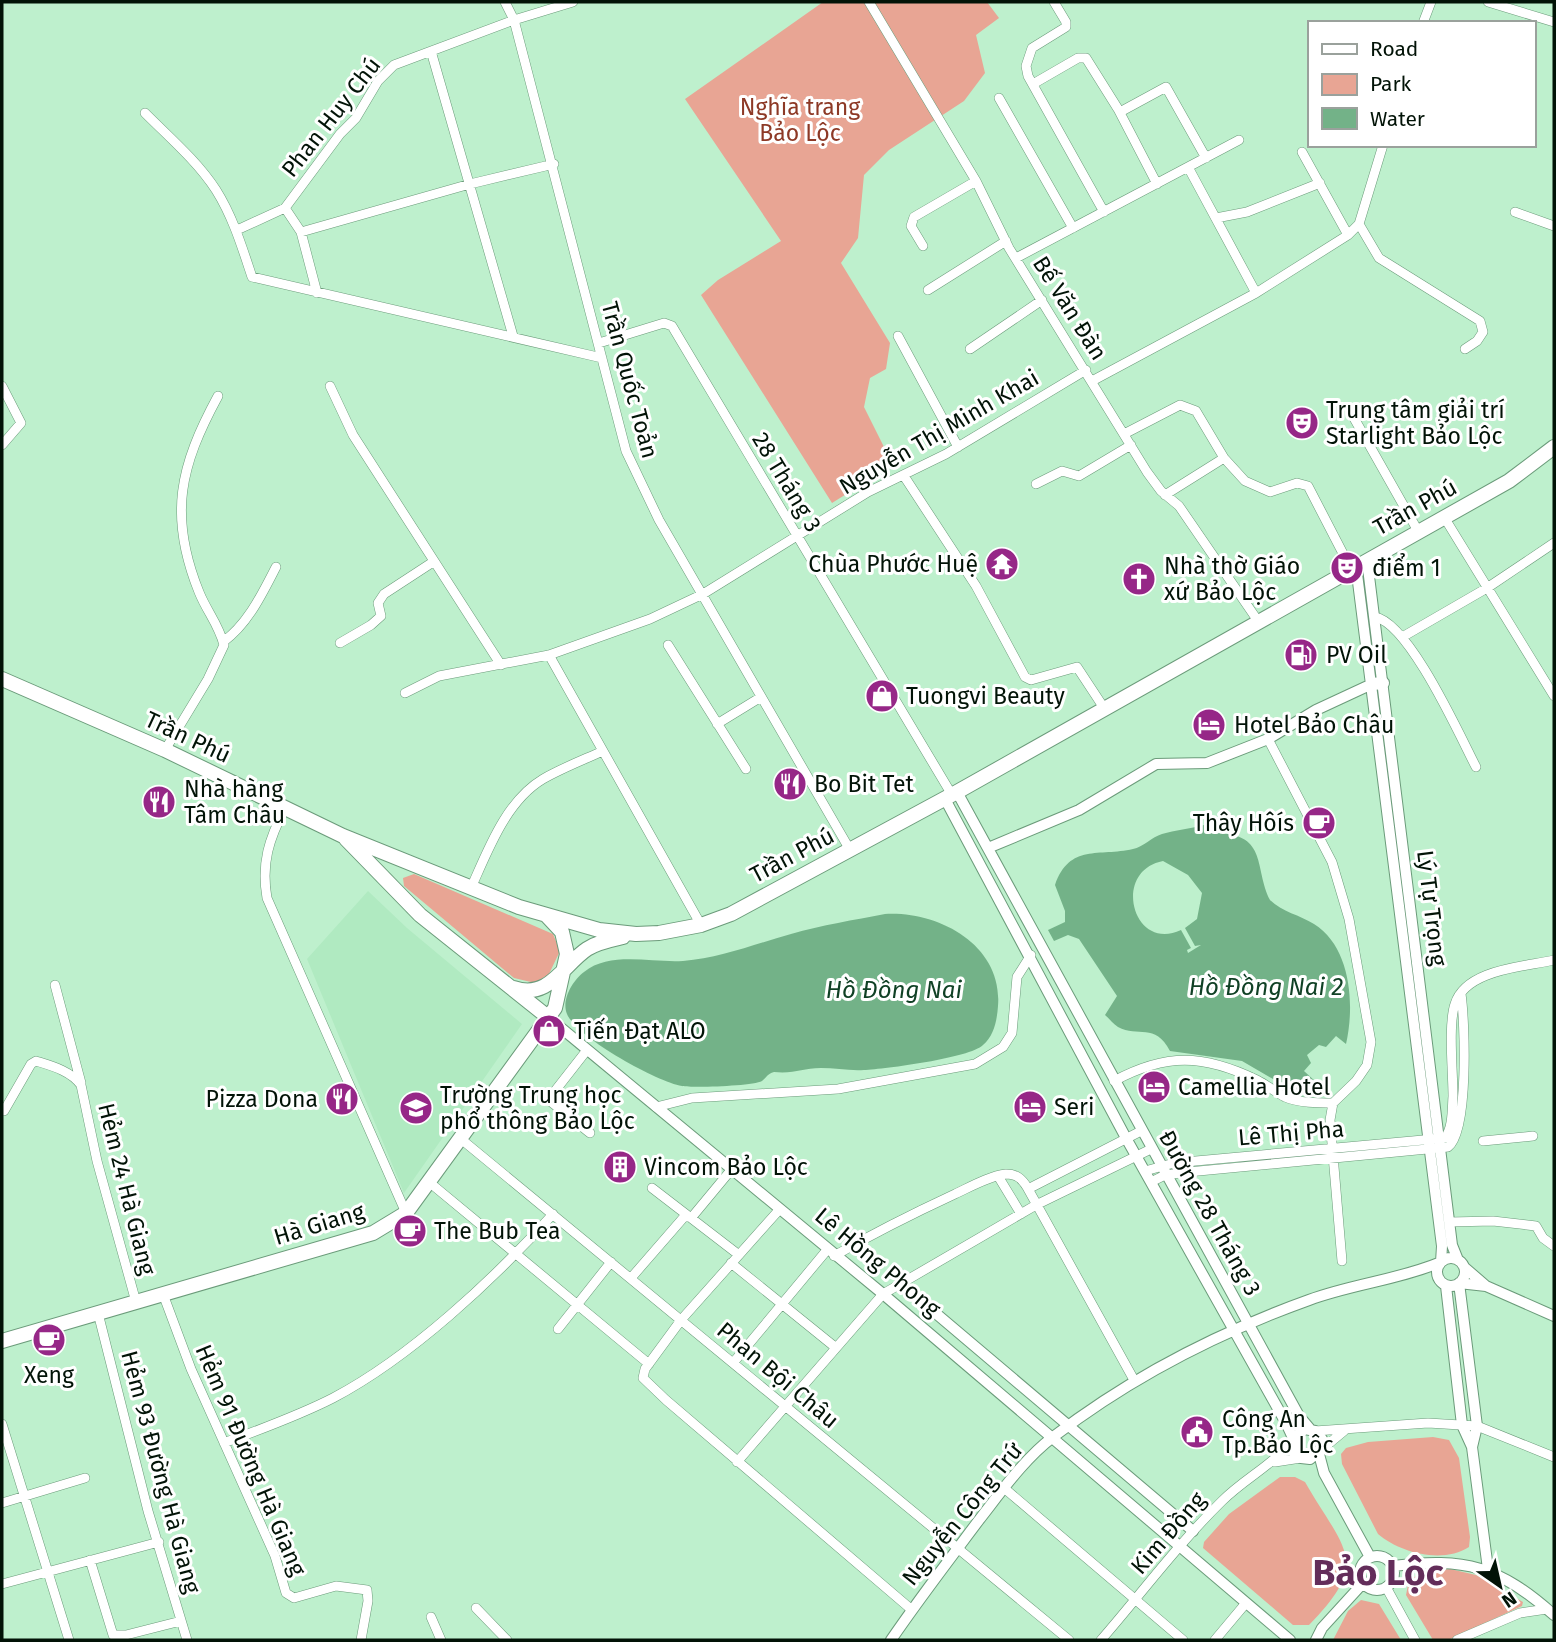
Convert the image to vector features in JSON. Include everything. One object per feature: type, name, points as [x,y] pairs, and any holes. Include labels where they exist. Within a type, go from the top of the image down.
[{"type":"highway","name":"Trần Phú","points":[[2,679],[165,750],[343,836],[547,915],[599,930],[636,934],[701,925],[731,914],[952,795],[1509,481],[1554,447]]},
{"type":"highway","name":"Lê Hồng Phong","points":[[343,836],[420,915],[549,1018]]},
{"type":"highway","points":[[396,891],[397,876],[415,865]]},
{"type":"highway","name":"Hà Giang","points":[[2,1340],[373,1233],[406,1213],[555,1008],[565,971],[566,943],[547,915]]},
{"type":"highway","points":[[510,986],[533,990],[544,987],[589,948],[636,934]]},
{"type":"street","name":"Trần Quốc Toản","points":[[505,2],[514,20],[554,164],[626,452],[659,520],[850,850]]},
{"type":"street","name":"Phan Huy Chú","points":[[285,208],[333,142],[356,118],[377,81],[394,65],[514,20],[573,2]]},
{"type":"street","name":"Bế Văn Đàn","points":[[869,2],[976,181],[1016,258],[1124,434],[1165,495],[1179,506],[1258,621]]},
{"type":"street","points":[[1054,2],[1066,22],[1066,27],[1031,48],[1026,66],[1033,84],[1104,212]]},
{"type":"street","points":[[1424,21],[1431,2]]},
{"type":"street","points":[[1489,2],[1554,22]]},
{"type":"street","points":[[431,51],[513,336]]},
{"type":"street","points":[[1033,84],[1078,58],[1086,58],[1120,112],[1157,184]]},
{"type":"street","points":[[1120,112],[1166,87],[1206,158]]},
{"type":"street","points":[[999,98],[1073,228]]},
{"type":"street","points":[[145,113],[198,166],[217,191],[237,230],[253,277],[602,358]]},
{"type":"street","points":[[1016,258],[1239,140]]},
{"type":"street","points":[[1092,381],[1256,293],[1348,235],[1359,224],[1382,147]]},
{"type":"street","points":[[1302,152],[1348,235]]},
{"type":"street","points":[[301,232],[470,184],[554,164]]},
{"type":"street","points":[[1188,167],[1256,293]]},
{"type":"street","points":[[923,246],[911,226],[914,217],[976,181]]},
{"type":"street","points":[[1216,218],[1247,212],[1320,183]]},
{"type":"street","points":[[237,230],[285,208],[301,232],[317,293]]},
{"type":"street","points":[[1515,212],[1554,226]]},
{"type":"street","points":[[1359,224],[1379,258],[1479,321],[1483,332],[1472,346],[1465,349]]},
{"type":"street","points":[[928,290],[1006,241]]},
{"type":"street","points":[[970,349],[1042,300]]},
{"type":"street","name":"28 Tháng 3","points":[[599,343],[664,323],[672,326],[952,795]]},
{"type":"street","points":[[898,336],[958,447]]},
{"type":"street","name":"Nguyễn Thị Minh Khai","points":[[405,694],[439,676],[549,655],[650,619],[704,594],[868,492],[958,447],[1086,369]]},
{"type":"street","points":[[2,386],[21,423],[2,445]]},
{"type":"street","points":[[330,386],[353,435],[501,665]]},
{"type":"street","points":[[218,396],[198,434],[180,491],[181,524],[189,566],[201,596],[219,625],[223,642]]},
{"type":"street","points":[[1124,434],[1184,404],[1200,415],[1224,458],[1257,489],[1270,492],[1297,483],[1308,486],[1358,565]]},
{"type":"street","points":[[1350,411],[1418,531]]},
{"type":"street","points":[[1036,484],[1062,471],[1079,476],[1131,445]]},
{"type":"street","points":[[1165,495],[1224,458]]},
{"type":"street","points":[[904,476],[976,586],[1025,677],[1031,680],[1077,667],[1104,708]]},
{"type":"street","points":[[1444,517],[1554,696]]},
{"type":"street","points":[[1404,636],[1487,588],[1554,543]]},
{"type":"street","points":[[340,643],[381,616],[378,603],[384,594],[433,562]]},
{"type":"street","name":"Lý Tự Trọng","points":[[1358,565],[1375,617],[1378,683]]},
{"type":"street","name":"Lý Tự Trọng","points":[[1358,565],[1378,683],[1435,1146],[1441,1262]]},
{"type":"street","points":[[165,750],[208,679],[223,642],[237,633],[276,567]]},
{"type":"street","points":[[1375,617],[1384,619],[1404,636],[1476,767]]},
{"type":"street","points":[[668,645],[746,769]]},
{"type":"street","points":[[549,655],[701,925]]},
{"type":"street","points":[[988,848],[1079,810],[1156,764],[1207,763],[1268,738],[1316,710],[1378,683]]},
{"type":"street","points":[[718,724],[761,697]]},
{"type":"street","points":[[1268,738],[1332,862],[1349,919],[1371,1042],[1367,1065],[1356,1081],[1333,1103],[1330,1120],[1336,1160],[1337,1225],[1342,1261]]},
{"type":"street","points":[[471,887],[502,823],[524,795],[541,779],[603,751]]},
{"type":"street","name":"Đường 28 Tháng 3","points":[[952,795],[988,848],[1140,1131],[1299,1416],[1312,1430]]},
{"type":"street","name":"Đường 28 Tháng 3","points":[[952,795],[1126,1138],[1235,1329],[1293,1440]]},
{"type":"street","points":[[285,808],[270,837],[262,870],[267,898],[406,1213]]},
{"type":"street","points":[[656,1107],[692,1098],[838,1089],[975,1064],[1003,1047],[1012,1034],[1017,977],[1031,955]]},
{"type":"street","points":[[1151,1182],[1162,1170],[1336,1160],[1453,1143],[1459,1131],[1463,1057],[1461,994],[1475,981],[1488,975],[1554,960]]},
{"type":"street","name":"Hẻm 24 Hà Giang","points":[[55,985],[97,1161],[136,1302]]},
{"type":"street","name":"Lê Hồng Phong","points":[[549,1018],[883,1294],[1290,1640]]},
{"type":"street","points":[[1079,1047],[1092,1040]]},
{"type":"street","points":[[587,1050],[551,1096],[550,1101],[590,1133]]},
{"type":"street","name":"Lê Thị Pha","points":[[1114,1081],[1142,1066],[1172,1059],[1200,1061],[1258,1081],[1287,1098],[1333,1103]]},
{"type":"street","name":"Hẻm 24 Hà Giang","points":[[4,1111],[31,1064],[36,1061],[76,1078],[81,1085]]},
{"type":"street","points":[[1028,1189],[1140,1131]]},
{"type":"street","points":[[1483,1141],[1534,1136]]},
{"type":"street","name":"Phan Bội Châu","points":[[461,1139],[1069,1640]]},
{"type":"street","name":"Lý Tự Trọng","points":[[1435,1146],[1461,1264]]},
{"type":"street","name":"Lê Thị Pha","points":[[1145,1171],[1334,1149],[1435,1146]]},
{"type":"street","points":[[737,1462],[883,1294],[1036,1205],[1151,1149]]},
{"type":"street","points":[[631,1278],[684,1217],[692,1217],[732,1170]]},
{"type":"street","points":[[733,1363],[783,1303],[831,1253],[903,1218],[1005,1174],[1021,1178],[1028,1189],[1134,1380]]},
{"type":"street","points":[[998,1177],[1021,1214]]},
{"type":"street","points":[[429,1182],[649,1364]]},
{"type":"street","points":[[652,1188],[738,1255]]},
{"type":"street","points":[[779,1210],[681,1320],[649,1364],[643,1378],[737,1462],[912,1610]]},
{"type":"street","points":[[225,1443],[282,1421],[363,1380],[474,1294],[516,1255],[553,1214]]},
{"type":"street","points":[[1450,1222],[1493,1221],[1536,1226],[1543,1238],[1554,1246]]},
{"type":"street","points":[[1486,1286],[1461,1264],[1449,1258],[1441,1262],[1437,1271],[1444,1284],[1462,1425],[1472,1447],[1488,1569]]},
{"type":"street","points":[[558,1329],[611,1262]]},
{"type":"street","name":"Nguyễn Công Trứ","points":[[891,1640],[1004,1488],[1052,1437],[1134,1380],[1248,1323],[1322,1295],[1417,1272],[1441,1262]]},
{"type":"street","points":[[731,1264],[835,1347]]},
{"type":"street","points":[[1461,1264],[1464,1276],[1459,1283],[1476,1426],[1472,1447]]},
{"type":"street","points":[[1417,1272],[1444,1284],[1486,1286],[1554,1316]]},
{"type":"street","name":"Lê Hồng Phong","points":[[900,1283],[1193,1531]]},
{"type":"street","name":"Hẻm 91 Đường Hà Giang","points":[[163,1294],[191,1369],[275,1556],[286,1593],[294,1598],[335,1586],[367,1590],[368,1601],[361,1640]]},
{"type":"street","name":"Hẻm 93 Đường Hà Giang","points":[[98,1313],[148,1511],[187,1640]]},
{"type":"street","points":[[1344,1431],[1313,1455],[1294,1452],[1293,1440],[1300,1431],[1344,1431],[1428,1423],[1476,1426],[1554,1457]]},
{"type":"street","points":[[2,1424],[69,1640]]},
{"type":"street","points":[[1312,1430],[1322,1439],[1313,1455]]},
{"type":"street","name":"Kim Đồng","points":[[1101,1640],[1193,1531],[1225,1498],[1275,1462],[1293,1440]]},
{"type":"street","points":[[1313,1455],[1370,1557]]},
{"type":"street","name":"Kim Đồng","points":[[1275,1462],[1313,1455]]},
{"type":"street","points":[[2,1503],[85,1478]]},
{"type":"street","points":[[1004,1488],[1183,1640]]},
{"type":"street","points":[[2,1584],[159,1542]]},
{"type":"street","points":[[1393,1566],[1393,1579],[1386,1587],[1375,1590],[1363,1583],[1360,1570],[1370,1557],[1381,1556],[1393,1566],[1437,1563],[1488,1569],[1551,1612]]},
{"type":"street","points":[[90,1560],[113,1635],[126,1635],[181,1621]]},
{"type":"street","points":[[1316,1640],[1322,1628],[1363,1583]]},
{"type":"street","points":[[1386,1587],[1415,1640]]},
{"type":"street","points":[[1214,1640],[1246,1603]]},
{"type":"street","points":[[476,1608],[507,1640]]},
{"type":"street","points":[[1457,1640],[1521,1613],[1551,1612]]},
{"type":"street","points":[[431,1618],[441,1640]]},
{"type":"shaded area","name":"Trường Trung học phổ thông Bảo Lộc","points":[[368,891],[407,928],[522,1024],[404,1193],[307,959]]},
{"type":"green space","name":"Nghĩa trang Bảo Lộc","points":[[823,2],[987,2],[999,18],[976,35],[985,73],[964,101],[889,150],[864,175],[858,238],[841,263],[890,343],[886,369],[870,378],[864,407],[893,465],[832,503],[701,295],[718,280],[781,241],[685,99]]},
{"type":"green space","points":[[414,874],[553,934],[560,951],[549,974],[535,983],[514,978],[404,886],[403,878]]},
{"type":"green space","points":[[1433,1437],[1449,1440],[1459,1458],[1470,1537],[1469,1547],[1447,1555],[1410,1551],[1378,1534],[1342,1464],[1341,1454],[1346,1448],[1368,1442]]},
{"type":"green space","points":[[1280,1477],[1295,1477],[1305,1482],[1340,1540],[1345,1555],[1346,1570],[1340,1585],[1329,1603],[1309,1625],[1293,1625],[1203,1548],[1204,1542],[1229,1514]]},
{"type":"green space","points":[[1450,1569],[1476,1575],[1523,1602],[1522,1606],[1448,1640],[1433,1640],[1406,1595],[1409,1580],[1423,1572]]},
{"type":"green space","points":[[1361,1600],[1379,1604],[1401,1640],[1333,1640],[1348,1611]]},
{"type":"water","name":"Hồ Đồng Nai 2","points":[[1204,825],[1214,828],[1218,833],[1245,840],[1257,855],[1270,900],[1280,908],[1314,924],[1326,934],[1343,962],[1350,995],[1346,1044],[1336,1036],[1326,1047],[1319,1045],[1307,1055],[1311,1063],[1304,1071],[1316,1082],[1308,1089],[1292,1090],[1242,1061],[1170,1051],[1164,1042],[1152,1034],[1118,1027],[1105,1015],[1117,996],[1079,939],[1068,935],[1054,941],[1048,930],[1065,922],[1065,911],[1055,885],[1061,872],[1077,857],[1133,849],[1162,834]],"holes":[[[1163,861],[1188,875],[1202,893],[1197,919],[1185,928],[1195,946],[1201,945],[1188,953],[1187,950],[1191,948],[1181,930],[1164,934],[1151,930],[1140,921],[1134,908],[1133,893],[1137,879],[1147,868]]]},
{"type":"water","name":"Hồ Đồng Nai","points":[[885,914],[927,919],[946,926],[964,936],[979,950],[990,966],[997,985],[998,1006],[994,1027],[983,1045],[962,1054],[907,1065],[864,1070],[821,1068],[774,1072],[756,1083],[689,1087],[670,1083],[618,1057],[585,1034],[567,1014],[567,997],[576,980],[594,966],[606,962],[631,959],[697,959],[814,928]]},
{"type":"place","name":"Trung tâm giải trí Starlight Bảo Lộc","points":[[1302,423]]},
{"type":"place","name":"Chùa Phước Huệ","points":[[1002,564]]},
{"type":"place","name":"điểm 1","points":[[1347,568]]},
{"type":"place","name":"Nhà thờ Giáo xứ Bảo Lộc","points":[[1139,579]]},
{"type":"place","name":"PV Oil","points":[[1301,655]]},
{"type":"place","name":"Tuongvi Beauty","points":[[882,696]]},
{"type":"place","name":"Hotel Bảo Châu","points":[[1209,725]]},
{"type":"place","name":"Bo Bit Tet","points":[[790,784]]},
{"type":"place","name":"Nhà hàng Tâm Châu","points":[[159,802]]},
{"type":"place","name":"Thây Hôís","points":[[1319,823]]},
{"type":"place","name":"Tiến Đạt ALO","points":[[549,1031]]},
{"type":"place","name":"Camellia Hotel","points":[[1154,1087]]},
{"type":"place","name":"Pizza Dona","points":[[342,1099]]},
{"type":"place","name":"Seri","points":[[1030,1107]]},
{"type":"place","name":"Trường Trung học phổ thông Bảo Lộc","points":[[416,1108]]},
{"type":"place","name":"Vincom Bảo Lộc","points":[[620,1167]]},
{"type":"place","name":"The Bub Tea","points":[[410,1231]]},
{"type":"place","name":"Xeng","points":[[49,1340]]},
{"type":"place","name":"Công An Tp.Bảo Lộc","points":[[1197,1432]]},
{"type":"district","name":"Bảo Lộc","points":[[1378,1572]]}]
